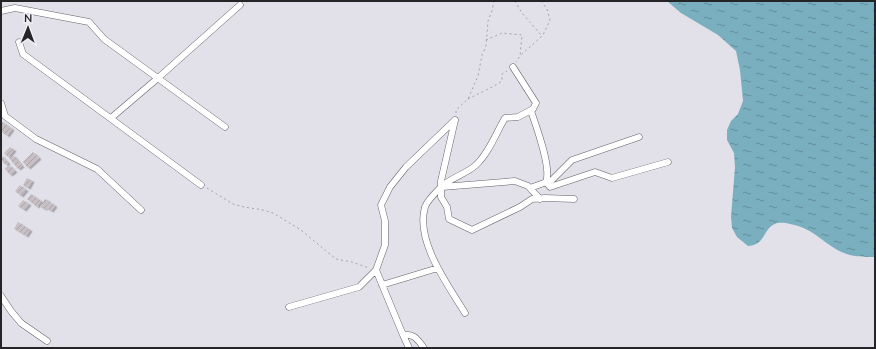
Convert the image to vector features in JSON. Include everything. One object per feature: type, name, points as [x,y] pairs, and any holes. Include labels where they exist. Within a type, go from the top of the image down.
[{"type":"street","points":[[111,118],[240,5]]},
{"type":"street","points":[[1,11],[15,8],[89,22],[104,39],[225,127]]},
{"type":"street","points":[[19,42],[23,54],[201,185]]},
{"type":"street","points":[[465,313],[438,268],[428,246],[423,227],[425,206],[441,187],[476,165],[486,152],[505,118],[518,117],[533,110],[536,103],[513,67]]},
{"type":"street","points":[[1,103],[3,117],[36,139],[97,169],[141,210]]},
{"type":"street","points":[[531,110],[542,145],[549,177],[546,182]]},
{"type":"street","points":[[455,120],[441,181],[441,197],[447,206],[449,219],[472,230],[520,207],[532,199],[574,199]]},
{"type":"street","points":[[289,307],[359,286],[376,270],[385,245],[385,221],[381,205],[390,187],[406,167],[455,120]]},
{"type":"street","points":[[530,188],[552,180],[572,160],[639,137]]},
{"type":"street","points":[[546,182],[550,187],[595,172],[612,178],[668,162]]},
{"type":"street","points":[[441,187],[515,181],[528,186],[540,199]]},
{"type":"street","points":[[382,285],[438,268]]},
{"type":"street","points":[[376,270],[409,348]]},
{"type":"street","points":[[1,296],[11,312],[21,323],[47,340]]},
{"type":"street","points":[[403,335],[409,334],[417,338],[424,348]]},
{"type":"path","points":[[468,100],[478,76],[482,56],[486,46],[488,21],[494,1]]},
{"type":"path","points":[[515,1],[522,13],[542,36]]},
{"type":"path","points":[[455,120],[456,110],[468,100],[502,81],[502,74],[513,67],[520,56],[542,36],[550,20],[547,9],[541,1]]},
{"type":"path","points":[[486,40],[502,34],[522,35],[520,56]]},
{"type":"path","points":[[201,185],[233,204],[273,213],[301,230],[336,260],[352,262],[360,266],[376,270]]},
{"type":"water","points":[[667,1],[875,1],[875,257],[855,256],[844,253],[837,250],[813,233],[799,226],[787,223],[775,224],[759,242],[753,245],[748,246],[737,237],[732,228],[731,217],[735,167],[734,153],[727,140],[727,130],[731,121],[738,114],[743,101],[740,70],[736,51],[718,35],[681,13]]},
{"type":"building","points":[[1,121],[12,129],[7,136],[1,131]]},
{"type":"building","points":[[10,147],[14,150],[8,157],[4,153]]},
{"type":"building","points":[[33,152],[39,158],[28,168],[23,162]]},
{"type":"building","points":[[1,155],[8,163],[6,165],[1,160]]},
{"type":"building","points":[[13,155],[22,166],[18,169],[9,158]]},
{"type":"building","points":[[9,165],[15,171],[10,175],[5,169]]},
{"type":"building","points":[[27,178],[32,181],[28,188],[23,185]]},
{"type":"building","points":[[20,185],[26,190],[21,196],[15,191]]},
{"type":"building","points":[[31,194],[41,201],[37,207],[27,199]]},
{"type":"building","points":[[45,199],[49,201],[45,209],[40,207]]},
{"type":"building","points":[[23,200],[29,204],[24,210],[18,206]]},
{"type":"building","points":[[50,202],[55,206],[51,211],[46,208]]},
{"type":"building","points":[[18,222],[30,230],[26,236],[14,229]]}]
